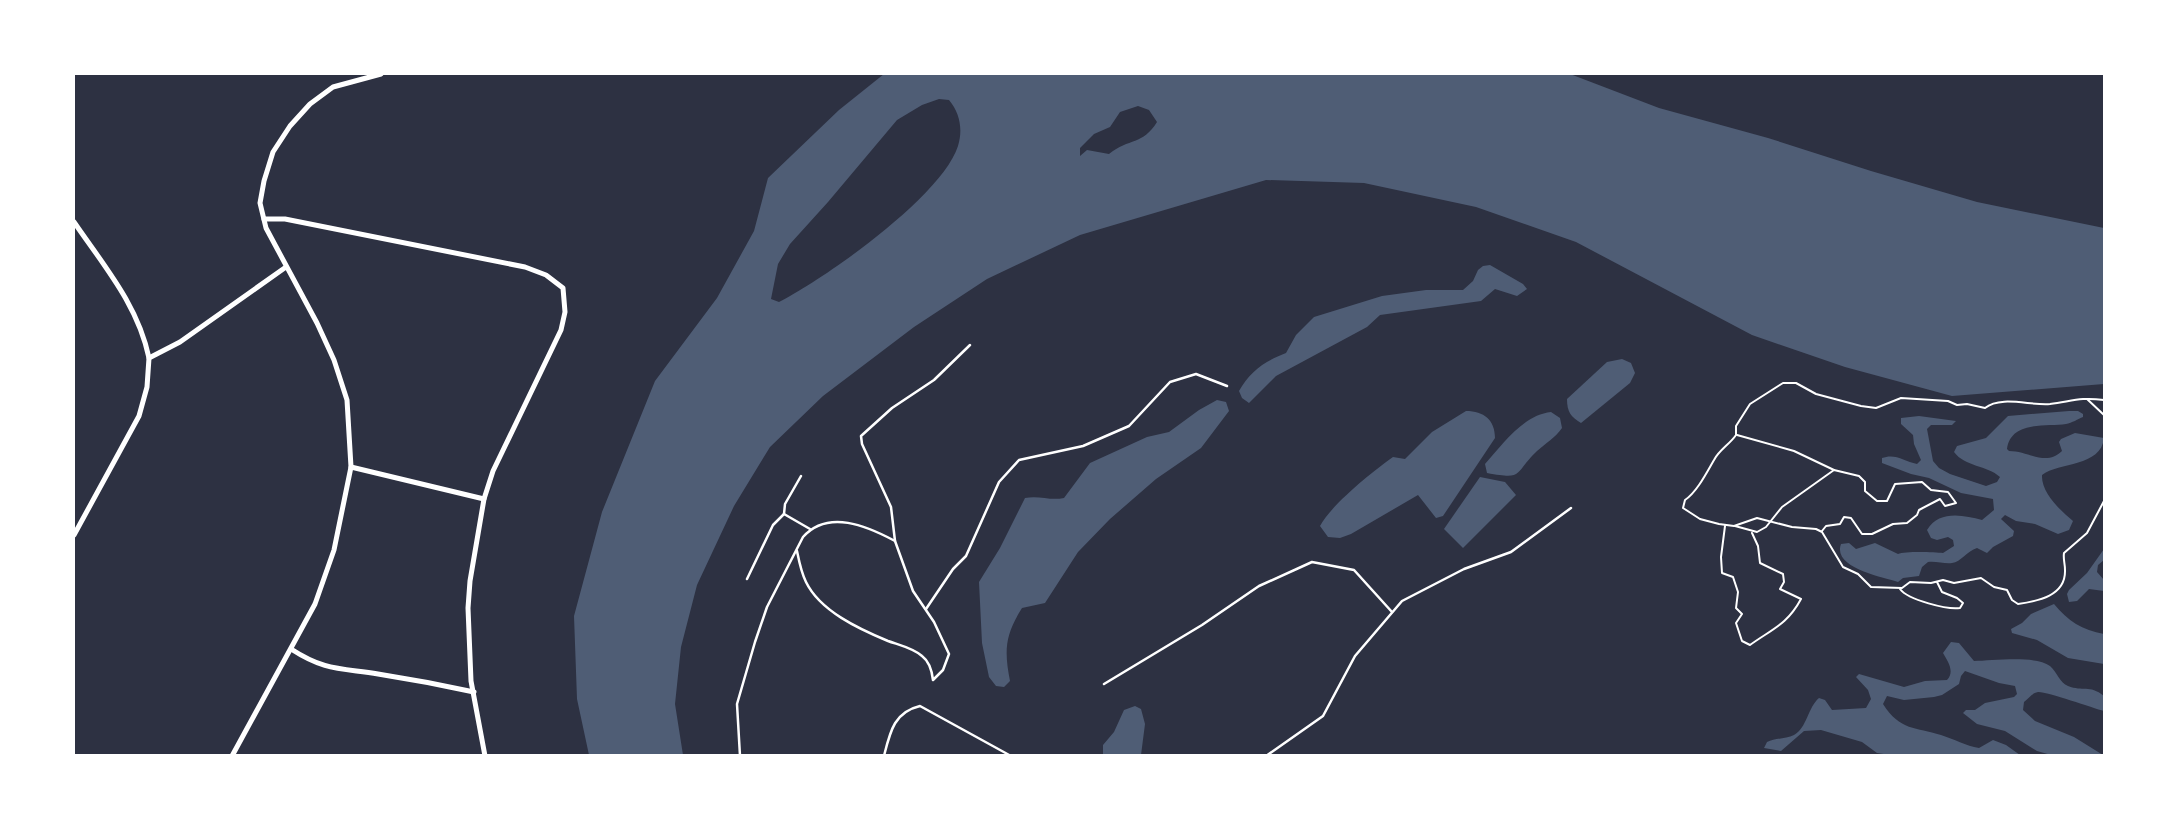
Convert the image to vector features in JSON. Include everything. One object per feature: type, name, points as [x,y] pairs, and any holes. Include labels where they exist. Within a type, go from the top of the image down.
[{"type":"street","points":[[232,755],[315,604],[334,550],[351,467],[347,400],[334,360],[317,323],[266,228],[260,203],[264,181],[274,152],[290,126],[310,104],[333,87],[381,74]]},
{"type":"street","points":[[264,219],[285,219],[525,267],[555,280],[563,288],[565,312],[555,345],[493,471],[484,499],[470,581],[468,608],[471,673],[485,755]]},
{"type":"street","points":[[74,222],[127,298],[141,325],[149,358],[147,387],[139,416],[74,535]]},
{"type":"street","points":[[149,358],[180,342],[286,267]]},
{"type":"street","points":[[351,467],[484,499]]},
{"type":"street","points":[[291,649],[309,661],[335,670],[374,673],[474,692]]},
{"type":"lane","points":[[797,551],[806,583],[831,610],[863,631],[913,650],[924,657],[931,669],[933,680],[943,670],[949,654],[943,638],[913,591],[895,541],[891,507],[862,444],[861,436],[892,408],[934,380],[970,345]]},
{"type":"lane","points":[[926,609],[953,569],[967,556],[999,482],[1019,460],[1083,446],[1129,426],[1170,382],[1196,374],[1227,386]]},
{"type":"lane","points":[[747,579],[773,525],[784,514],[785,504],[801,476]]},
{"type":"lane","points":[[1266,755],[1323,716],[1355,656],[1402,601],[1464,569],[1511,552],[1571,508]]},
{"type":"lane","points":[[784,514],[810,529]]},
{"type":"lane","points":[[740,755],[737,704],[746,671],[767,607],[803,537],[810,529],[822,523],[841,522],[863,526],[895,541]]},
{"type":"lane","points":[[1104,684],[1202,625],[1259,586],[1312,562],[1354,570],[1392,612]]},
{"type":"lane","points":[[884,755],[890,733],[899,716],[908,709],[920,706],[1012,755]]},
{"type":"path","points":[[1834,470],[1782,507],[1772,521],[1757,532],[1700,519],[1683,508],[1685,500],[1706,476],[1714,460],[1736,435],[1736,426],[1750,404],[1783,383],[1796,383],[1816,394],[1845,403],[1876,408],[1901,398],[1948,401],[1957,405],[1985,408],[2002,402],[2049,404],[2086,398],[2105,400]]},
{"type":"path","points":[[2086,398],[2105,415]]},
{"type":"path","points":[[1736,435],[1794,451],[1834,470],[1859,476],[1865,482],[1865,491],[1877,501],[1887,502],[1895,484],[1922,482],[1931,490],[1948,492],[1956,503],[1945,506],[1940,499],[1919,510],[1907,523],[1893,524],[1872,534],[1861,534],[1851,518],[1844,517],[1840,524],[1826,526],[1822,532]]},
{"type":"path","points":[[1900,589],[1910,582],[1954,583],[1981,578],[1994,587],[2007,590],[2012,600],[2018,604],[2057,592],[2064,580],[2064,552],[2087,533],[2105,501]]},
{"type":"path","points":[[1734,526],[1757,518],[1792,527],[1816,529],[1822,532],[1843,567],[1858,574],[1871,587],[1900,589],[1911,598],[1960,608],[1963,603],[1942,592],[1937,581]]},
{"type":"path","points":[[1725,525],[1722,573],[1733,577],[1738,592],[1736,608],[1742,614],[1737,623],[1742,641],[1750,645],[1779,628],[1792,615],[1801,599],[1780,589],[1784,582],[1783,574],[1760,563],[1758,546],[1752,531]]},
{"type":"water","points":[[884,74],[1570,74],[1659,108],[1768,138],[1977,202],[2104,228],[2104,384],[1952,396],[1845,367],[1752,335],[1576,242],[1476,207],[1364,183],[1266,180],[1080,235],[987,279],[914,327],[823,396],[770,447],[734,506],[697,585],[681,647],[675,704],[683,755],[589,755],[577,699],[574,616],[602,512],[655,381],[717,298],[754,231],[768,178],[839,110]],"holes":[[[939,99],[949,100],[953,105],[960,122],[960,134],[958,146],[948,166],[930,188],[880,234],[825,275],[779,302],[771,299],[778,264],[790,244],[897,120],[922,105]],[[1138,106],[1149,110],[1157,122],[1152,129],[1141,138],[1109,154],[1087,150],[1080,156],[1080,148],[1094,134],[1110,127],[1120,112]]]},
{"type":"water","points":[[1490,265],[1527,289],[1517,296],[1495,289],[1481,301],[1380,315],[1367,327],[1276,376],[1249,403],[1242,398],[1239,391],[1253,372],[1286,353],[1296,335],[1314,317],[1382,296],[1426,290],[1463,290],[1473,281],[1478,270]]},
{"type":"water","points":[[1622,359],[1631,363],[1635,373],[1630,383],[1581,423],[1578,421],[1569,411],[1567,399],[1607,362]]},
{"type":"water","points":[[1217,400],[1226,402],[1229,411],[1201,448],[1156,479],[1110,519],[1078,552],[1045,603],[1022,608],[1012,626],[1007,643],[1010,681],[1004,687],[996,686],[989,677],[982,643],[979,582],[1025,498],[1064,498],[1090,463],[1147,437],[1169,432]]},
{"type":"water","points":[[1466,411],[1487,418],[1493,426],[1495,438],[1443,516],[1436,518],[1418,495],[1351,534],[1340,538],[1328,537],[1320,526],[1353,489],[1393,457],[1405,459],[1432,432]]},
{"type":"water","points":[[2078,411],[2083,417],[2066,424],[2023,429],[2015,433],[2007,449],[2050,458],[2062,451],[2059,442],[2061,439],[2075,433],[2104,438],[2101,447],[2088,459],[2042,475],[2048,495],[2073,521],[2069,530],[2058,534],[2005,515],[2001,519],[2014,531],[2013,536],[1987,553],[1977,548],[1955,562],[1928,562],[1922,567],[1919,576],[1903,578],[1898,582],[1860,570],[1844,559],[1840,552],[1841,544],[1849,543],[1856,549],[1875,543],[1898,554],[1943,553],[1954,546],[1953,540],[1948,537],[1937,540],[1931,538],[1927,530],[1932,524],[1938,519],[1952,516],[1982,520],[1994,510],[1993,499],[1961,493],[1929,478],[1882,463],[1882,458],[1887,457],[1917,464],[1921,460],[1913,435],[1901,424],[1901,418],[1919,416],[1956,421],[1952,425],[1931,425],[1927,429],[1933,461],[1950,474],[1986,486],[1997,482],[2000,477],[1959,457],[1954,452],[1957,446],[1986,438],[2008,416]]},
{"type":"water","points":[[1551,412],[1560,418],[1562,428],[1517,473],[1507,476],[1487,473],[1485,464],[1514,432],[1531,419]]},
{"type":"water","points":[[1480,477],[1505,482],[1516,495],[1463,548],[1444,529]]},
{"type":"water","points":[[2104,549],[2104,560],[2098,565],[2097,572],[2104,580],[2104,591],[2089,589],[2077,601],[2069,602],[2069,590],[2087,573]]},
{"type":"water","points":[[2054,604],[2076,624],[2104,634],[2104,664],[2068,658],[2037,640],[2012,633],[2011,629],[2031,614]]},
{"type":"water","points":[[1951,642],[1959,643],[1974,661],[2024,660],[2043,663],[2050,666],[2065,685],[2094,690],[2104,696],[2104,711],[2038,692],[2024,702],[2023,710],[2035,721],[2074,737],[2103,755],[2051,755],[2037,751],[2005,731],[1977,724],[1963,713],[1966,710],[1975,710],[1985,703],[2017,694],[2015,686],[1965,671],[1959,684],[1942,695],[1904,700],[1887,696],[1883,704],[1889,713],[1909,727],[1979,748],[1993,740],[2020,755],[1897,756],[1877,753],[1862,742],[1821,730],[1804,731],[1781,751],[1764,748],[1767,742],[1798,732],[1819,698],[1825,700],[1832,710],[1866,708],[1871,699],[1868,690],[1856,677],[1859,674],[1904,687],[1925,681],[1947,680],[1951,670],[1943,653]]},
{"type":"water","points":[[1135,706],[1141,709],[1145,724],[1141,755],[1103,755],[1103,745],[1114,732],[1124,710]]}]
